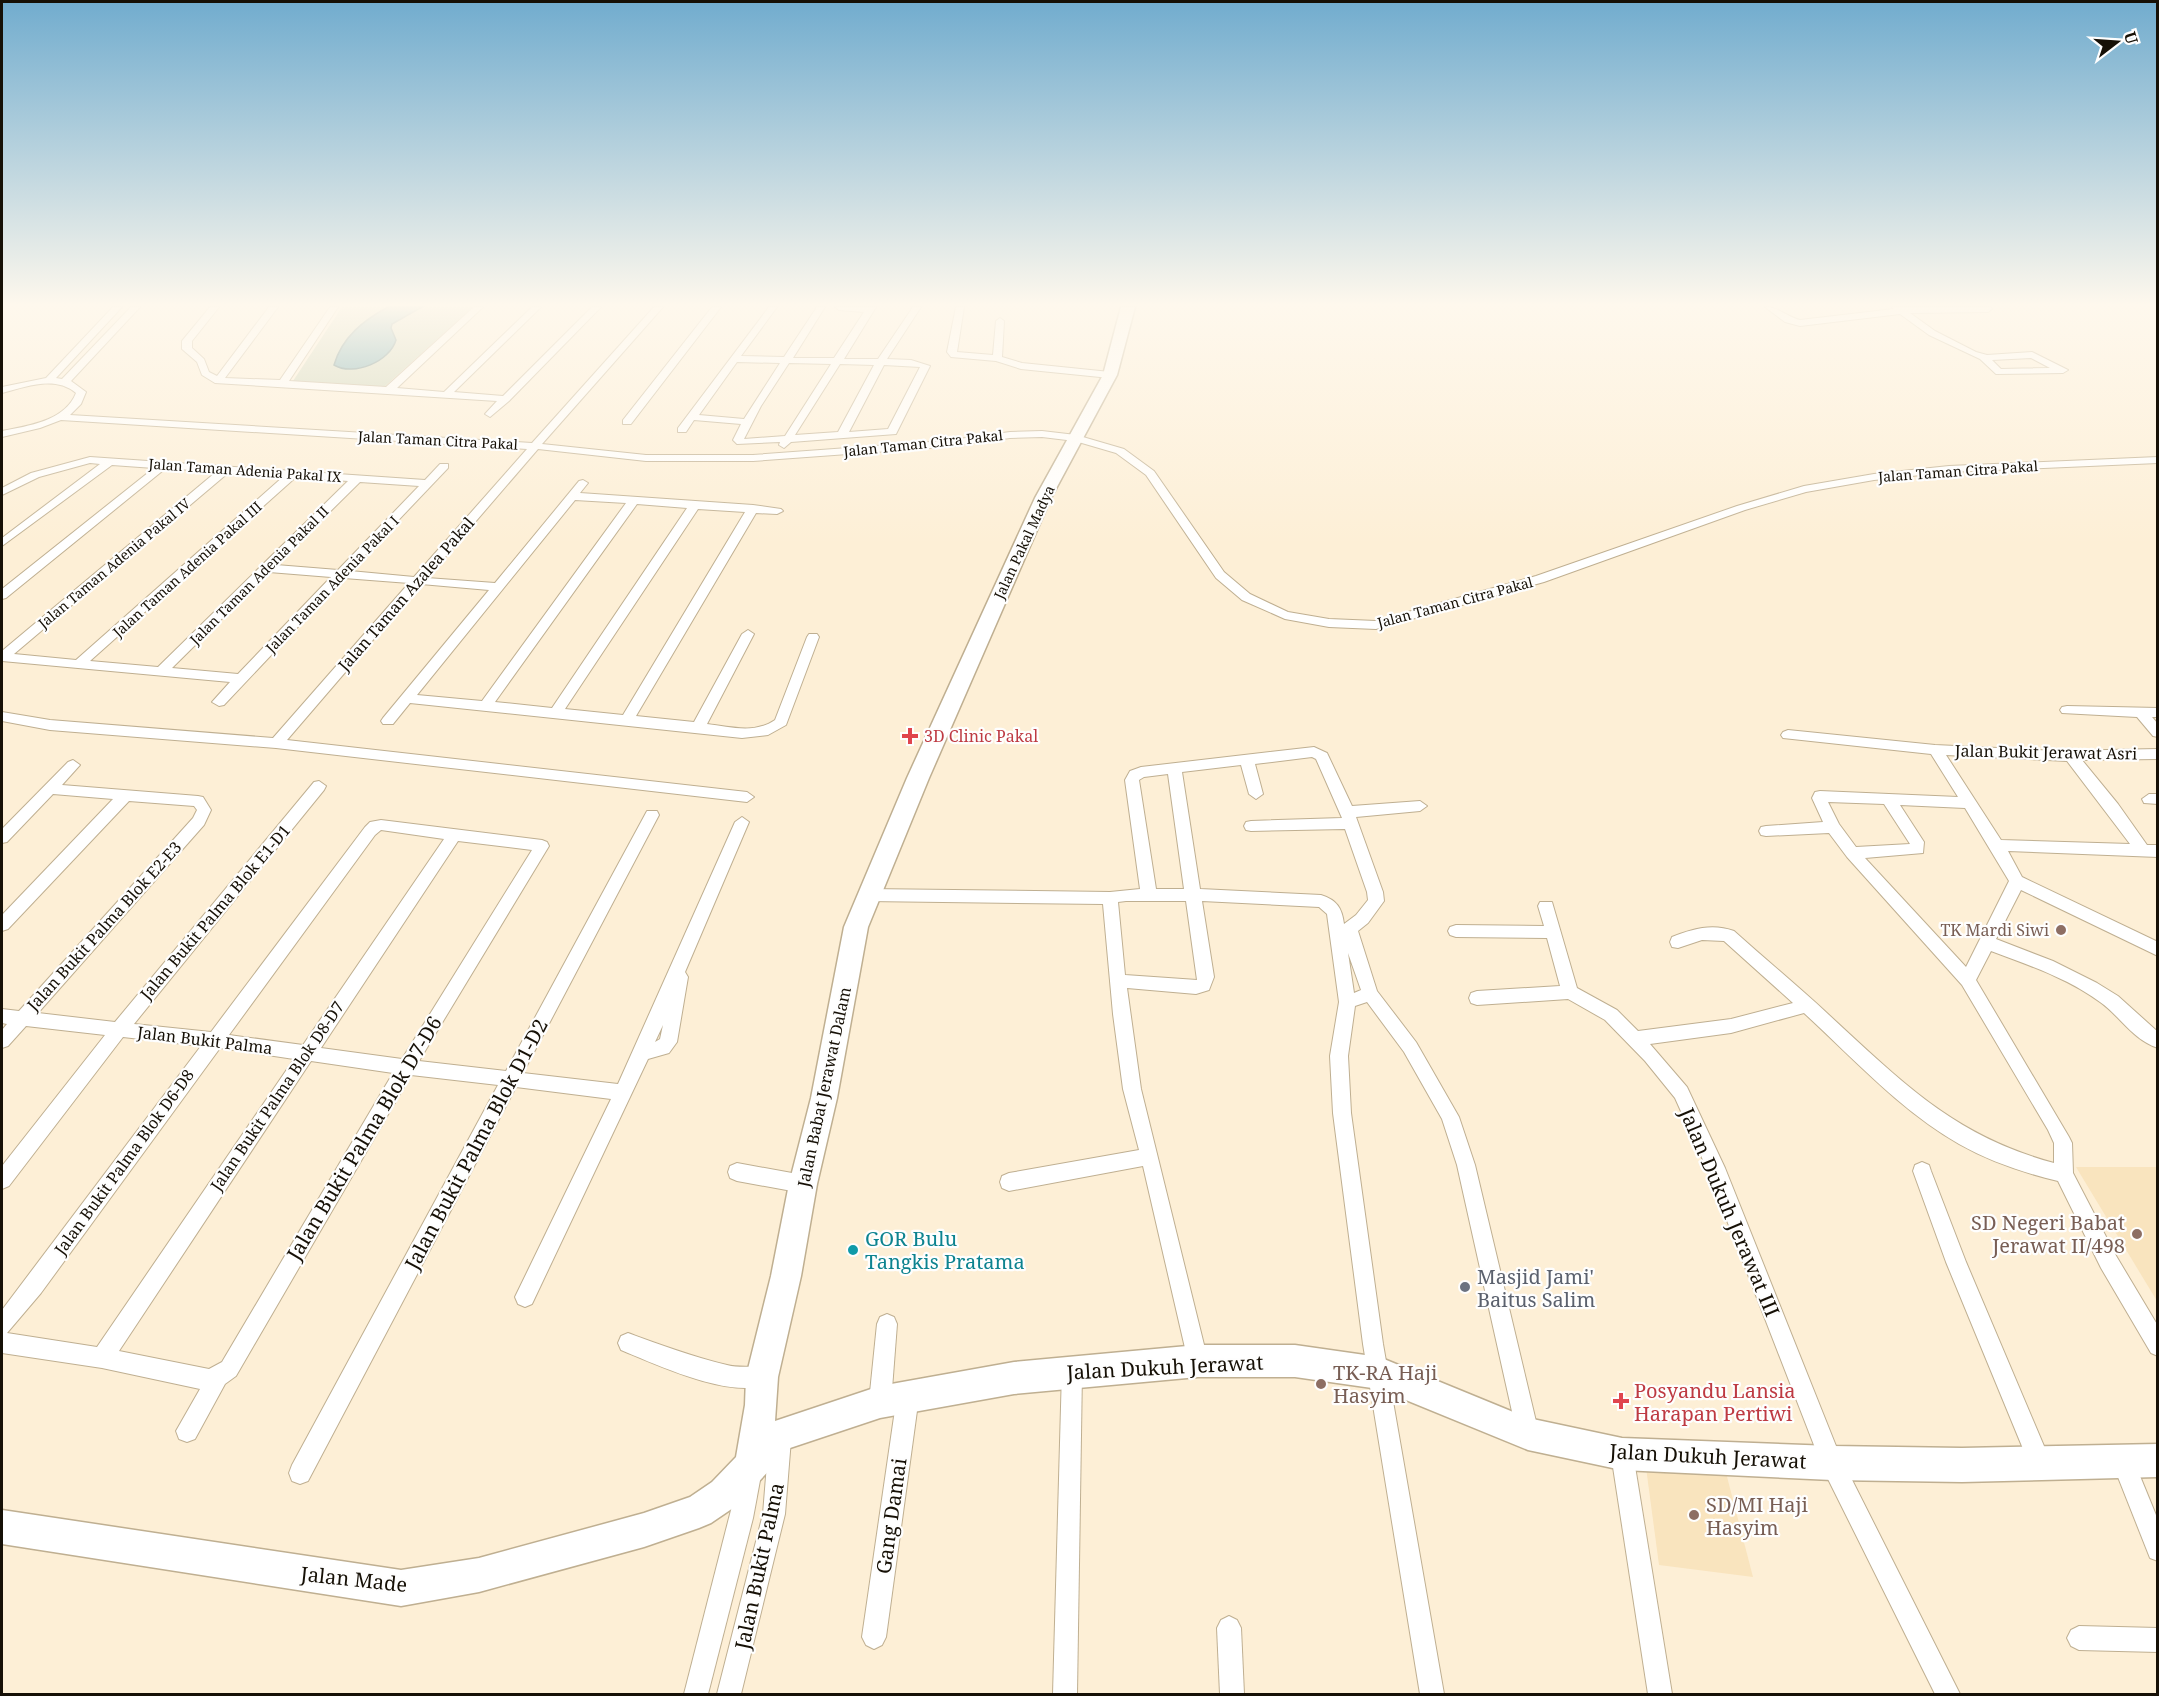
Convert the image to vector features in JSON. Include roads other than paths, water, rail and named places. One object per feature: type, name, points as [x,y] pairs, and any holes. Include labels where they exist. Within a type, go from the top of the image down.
[{"type":"street","points":[[2,390],[22,386]]},
{"type":"street","points":[[2,434],[31,428],[59,417],[80,400],[81,392],[76,386]]},
{"type":"street","points":[[324,386],[506,399]]},
{"type":"street","points":[[388,391],[393,386]]},
{"type":"street","points":[[447,395],[456,386]]},
{"type":"street","points":[[490,414],[519,386]]},
{"type":"street","name":"Jalan Taman Azalea Pakal","points":[[276,744],[589,386]]},
{"type":"street","points":[[627,422],[655,386]]},
{"type":"street","points":[[682,430],[715,386]]},
{"type":"street","points":[[771,386],[738,440],[741,442],[892,432],[916,386]]},
{"type":"street","points":[[779,456],[821,386]]},
{"type":"street","points":[[842,435],[868,386]]},
{"type":"street","name":"Jalan Pakal Madya","points":[[918,778],[1043,498],[1104,386]]},
{"type":"street","name":"Jalan Taman Citra Pakal","points":[[59,417],[536,446],[646,458],[753,458],[944,444],[1010,435],[1042,434],[1076,438],[1120,451],[1150,473],[1220,575],[1246,597],[1285,615],[1329,623],[1376,625],[1540,579],[1741,507],[1804,489],[1874,477],[1949,469],[2157,460]]},
{"type":"street","points":[[692,417],[748,422]]},
{"type":"street","name":"Jalan Taman Adenia Pakal IX","points":[[2,492],[23,480],[63,466],[90,460],[428,483]]},
{"type":"street","points":[[2,543],[110,461]]},
{"type":"street","points":[[2,596],[165,464]]},
{"type":"street","name":"Jalan Taman Adenia Pakal I","points":[[219,702],[444,466]]},
{"type":"street","name":"Jalan Taman Adenia Pakal IV","points":[[2,657],[227,468]]},
{"type":"street","name":"Jalan Taman Adenia Pakal III","points":[[79,664],[294,473]]},
{"type":"street","name":"Jalan Taman Adenia Pakal II","points":[[161,672],[357,478]]},
{"type":"street","points":[[388,721],[583,483]]},
{"type":"street","points":[[572,496],[777,511]]},
{"type":"street","points":[[485,706],[634,500]]},
{"type":"street","points":[[556,713],[695,504]]},
{"type":"street","points":[[627,720],[753,508]]},
{"type":"street","points":[[266,567],[498,587]]},
{"type":"street","points":[[698,727],[748,634]]},
{"type":"street","points":[[407,698],[762,734],[773,730],[781,722],[813,637]]},
{"type":"street","points":[[2,657],[241,679]]},
{"type":"street","points":[[2067,710],[2157,713]]},
{"type":"street","name":"Jalan Bukit Jerawat Asri","points":[[2141,713],[2157,733]]},
{"type":"street","points":[[2,717],[50,724],[276,744],[747,797]]},
{"type":"street","name":"Jalan Bukit Jerawat Asri","points":[[1788,735],[1935,750],[2071,756],[2157,754]]},
{"type":"street","points":[[1935,750],[1997,845],[2017,881],[2157,950]]},
{"type":"street","points":[[1149,895],[1132,780],[1135,775],[1141,772],[1318,753],[1348,818],[1375,892],[1376,901],[1362,920],[1344,932]]},
{"type":"street","points":[[2071,756],[2150,851]]},
{"type":"street","points":[[1247,760],[1256,794]]},
{"type":"street","points":[[2,838],[72,765]]},
{"type":"street","points":[[1120,981],[1196,987],[1203,985],[1206,977],[1174,769]]},
{"type":"street","name":"Jalan Babat Jerawat Dalam","points":[[752,1463],[761,1391],[803,1184],[824,1098],[856,927],[918,778]]},
{"type":"street","name":"Jalan Bukit Palma Blok E1-D1","points":[[2,1180],[119,1029],[319,786]]},
{"type":"street","points":[[51,789],[125,796]]},
{"type":"street","points":[[2,926],[125,796]]},
{"type":"street","name":"Jalan Bukit Palma Blok E2-E3","points":[[2,1041],[199,821],[204,810],[198,801],[125,796]]},
{"type":"street","points":[[1970,803],[1820,796],[1819,799],[1833,827],[1852,853],[1968,980],[2054,1124],[2062,1143],[2064,1174],[2108,1261],[2157,1346]]},
{"type":"street","points":[[1852,853],[1918,849],[1917,842],[1888,799]]},
{"type":"street","points":[[1251,826],[1348,818],[1420,806]]},
{"type":"street","name":"Jalan Bukit Palma Blok D1-D2","points":[[300,1473],[652,814]]},
{"type":"street","points":[[525,1297],[642,1053],[663,1048],[668,1042],[681,963],[742,822]]},
{"type":"street","name":"Jalan Bukit Palma Blok D6-D8","points":[[2,1325],[41,1276],[213,1040],[375,826],[454,835]]},
{"type":"street","points":[[1766,831],[1833,827]]},
{"type":"street","name":"Jalan Bukit Palma Blok D7-D6","points":[[187,1431],[218,1377],[229,1369],[406,1067],[542,846],[454,835]]},
{"type":"street","name":"Jalan Bukit Palma Blok D8-D7","points":[[102,1358],[305,1053],[454,835]]},
{"type":"street","points":[[1997,845],[2150,851]]},
{"type":"street","points":[[1968,980],[2017,881]]},
{"type":"street","points":[[867,896],[1110,898],[1149,895],[1321,900],[1329,905],[1335,912],[1370,994],[1410,1047],[1450,1117],[1466,1165],[1528,1434]]},
{"type":"street","points":[[1110,898],[1120,981],[1121,1014],[1132,1089],[1198,1361]]},
{"type":"street","points":[[1477,998],[1570,992],[1546,906]]},
{"type":"street","points":[[1456,930],[1553,932]]},
{"type":"street","points":[[1344,932],[1347,1002],[1339,1056],[1342,1113],[1379,1373],[1432,1695]]},
{"type":"street","points":[[1678,942],[1698,933],[1711,932],[1728,935],[1869,1064],[1937,1119],[1967,1139],[2040,1168],[2064,1174]]},
{"type":"street","points":[[1986,942],[2070,976],[2106,997],[2146,1036],[2157,1041]]},
{"type":"street","name":"Jalan Dukuh Jerawat III","points":[[1570,992],[1611,1016],[1651,1056],[1681,1093],[1716,1168],[1832,1463],[1948,1695]]},
{"type":"street","points":[[1347,1002],[1370,994]]},
{"type":"street","points":[[1634,1039],[1731,1026],[1806,1006]]},
{"type":"street","name":"Jalan Bukit Palma","points":[[2,1016],[213,1040],[406,1067],[622,1092]]},
{"type":"street","points":[[1009,1182],[1150,1156]]},
{"type":"street","points":[[1922,1171],[1956,1262],[2041,1465]]},
{"type":"street","points":[[737,1172],[803,1184]]},
{"type":"street","name":"Gang Damai","points":[[874,1637],[894,1399],[887,1324]]},
{"type":"street","points":[[2,1343],[102,1358],[209,1380],[218,1377]]},
{"type":"street","points":[[628,1343],[684,1364],[731,1377],[761,1391],[780,1436]]},
{"type":"street","name":"Jalan Dukuh Jerawat","points":[[752,1463],[780,1436],[894,1399],[959,1386],[1072,1371],[1198,1361],[1296,1361],[1379,1373],[1528,1434],[1622,1454],[1832,1463],[2041,1465],[2157,1460]]},
{"type":"street","points":[[1065,1695],[1072,1371]]},
{"type":"street","name":"Jalan Bukit Palma","points":[[729,1695],[774,1514],[780,1436]]},
{"type":"street","points":[[1622,1454],[1660,1695]]},
{"type":"street","points":[[2123,1462],[2157,1550]]},
{"type":"street","name":"Jalan Bukit Palma","points":[[696,1695],[742,1518],[752,1463]]},
{"type":"street","name":"Jalan Made","points":[[2,1527],[401,1588],[478,1575],[644,1530],[688,1515],[699,1511],[724,1494],[752,1463]]},
{"type":"street","points":[[1229,1628],[1232,1695]]},
{"type":"street","points":[[2079,1638],[2157,1640]]},
{"type":"place","name":"3D Clinic Pakal","points":[[910,736]]},
{"type":"place","name":"TK Mardi Siwi","points":[[2061,930]]},
{"type":"place","name":"SD Negeri Babat Jerawat II/498","points":[[2137,1234]]},
{"type":"place","name":"GOR Bulu Tangkis Pratama","points":[[853,1250]]},
{"type":"place","name":"Masjid Jami' Baitus Salim","points":[[1465,1287]]},
{"type":"place","name":"TK-RA Haji Hasyim","points":[[1321,1384]]},
{"type":"place","name":"Posyandu Lansia Harapan Pertiwi","points":[[1621,1401]]},
{"type":"place","name":"SD/MI Haji Hasyim","points":[[1694,1515]]}]
